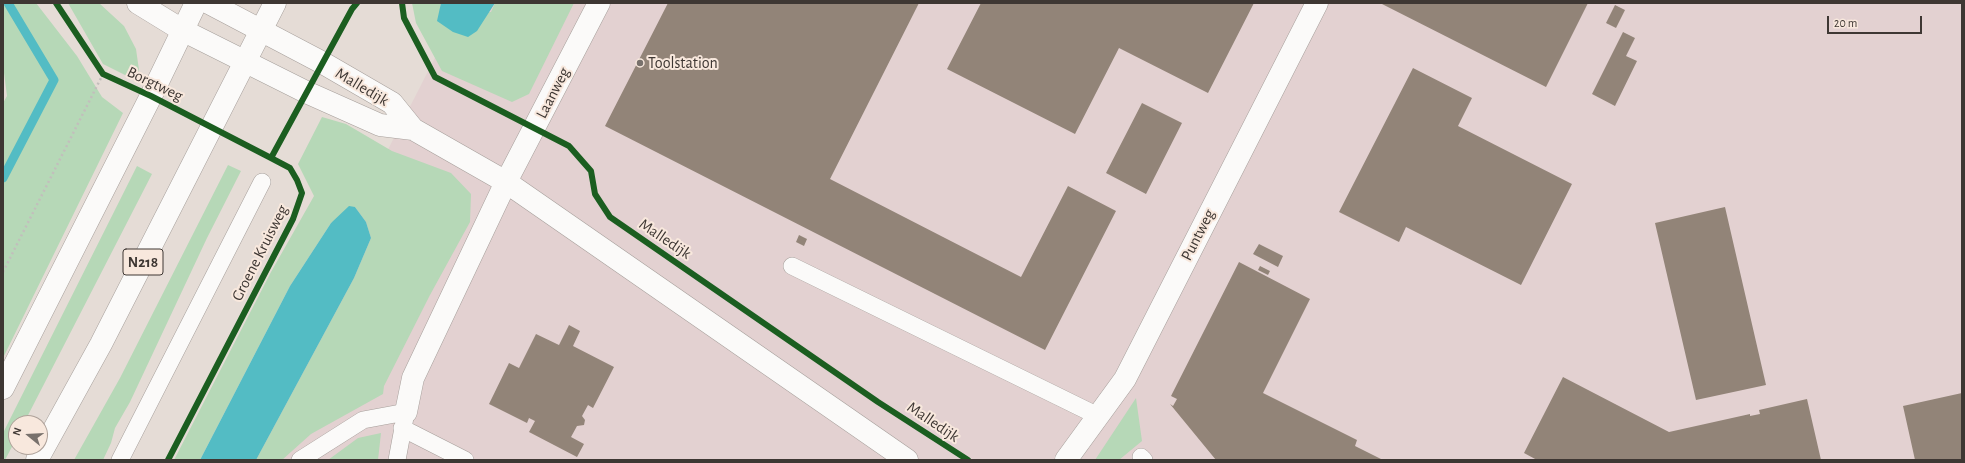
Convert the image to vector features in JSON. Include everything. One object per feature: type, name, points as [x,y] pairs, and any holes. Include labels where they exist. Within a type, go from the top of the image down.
[{"type":"street","points":[[138,3],[182,30]]},
{"type":"street","points":[[3,388],[151,96],[196,3]]},
{"type":"street","name":"Malledijk","points":[[210,3],[262,30],[392,103],[413,129],[506,182],[907,460]]},
{"type":"street","name":"N218","points":[[38,460],[101,344],[275,3]]},
{"type":"street","name":"Laanweg","points":[[506,182],[599,3]]},
{"type":"street","name":"Puntweg","points":[[1066,460],[1125,379],[1317,3]]},
{"type":"street","name":"Malledijk","points":[[182,30],[306,92],[380,125],[413,129]]},
{"type":"street","points":[[404,420],[412,378],[506,182]]},
{"type":"lane","points":[[120,460],[262,182]]},
{"type":"lane","points":[[792,266],[1098,416]]},
{"type":"lane","points":[[300,460],[364,420],[404,420],[465,460]]},
{"type":"lane","points":[[397,460],[404,420]]},
{"type":"path","points":[[3,272],[105,75]]},
{"type":"shaded area","points":[[463,3],[1962,3],[1962,460],[229,460]]},
{"type":"green space","points":[[3,3],[36,3],[77,56],[102,97],[123,113],[3,358],[3,103],[7,96],[3,65]]},
{"type":"green space","points":[[68,3],[99,3],[124,26],[136,49],[139,70],[135,80],[103,64]]},
{"type":"green space","points":[[412,3],[441,3],[440,9],[491,12],[495,3],[574,3],[529,94],[512,102],[442,71],[416,23]]},
{"type":"green space","points":[[322,117],[346,124],[392,151],[451,173],[471,194],[470,222],[430,295],[384,386],[383,394],[311,434],[282,460],[256,460],[354,278],[371,238],[366,222],[355,207],[331,223],[290,286],[200,460],[174,460],[271,272],[314,196],[298,164]]},
{"type":"green space","points":[[228,165],[241,171],[207,238],[130,402],[115,428],[111,443],[103,460],[74,460],[120,378]]},
{"type":"green space","points":[[137,166],[152,174],[28,415],[12,415]]},
{"type":"green space","points":[[1136,398],[1142,441],[1119,460],[1095,460]]},
{"type":"green space","points":[[8,423],[8,454],[5,460],[3,460],[3,433]]},
{"type":"green space","points":[[381,433],[378,460],[328,460],[358,438]]},
{"type":"water","points":[[441,3],[495,3],[477,31],[468,37],[453,32],[437,21]]},
{"type":"water","points":[[349,206],[355,207],[366,222],[371,238],[354,278],[256,460],[200,460],[290,286],[331,223]]},
{"type":"building","points":[[668,3],[919,3],[830,179],[1021,277],[1068,186],[1116,211],[1045,350],[605,126]]},
{"type":"building","points":[[981,3],[1254,3],[1208,93],[1119,48],[1075,134],[947,69]]},
{"type":"building","points":[[1380,3],[1588,3],[1546,87]]},
{"type":"building","points":[[1615,5],[1625,10],[1616,28],[1606,23]]},
{"type":"building","points":[[1623,32],[1635,38],[1626,56],[1637,61],[1615,106],[1592,94]]},
{"type":"building","points":[[1413,68],[1472,98],[1458,126],[1572,184],[1521,285],[1406,227],[1399,242],[1339,212]]},
{"type":"building","points":[[1142,103],[1182,123],[1146,194],[1106,173]]},
{"type":"building","points":[[1725,207],[1766,385],[1696,400],[1655,223]]},
{"type":"building","points":[[799,235],[807,239],[804,246],[796,242]]},
{"type":"building","points":[[1259,244],[1283,256],[1278,267],[1253,254]]},
{"type":"building","points":[[1239,262],[1310,299],[1263,393],[1357,440],[1355,446],[1383,460],[1216,460],[1170,404],[1173,406],[1177,399],[1171,396]]},
{"type":"building","points":[[1260,266],[1270,271],[1268,275],[1258,270]]},
{"type":"building","points":[[569,325],[580,331],[573,346],[614,367],[593,408],[588,405],[582,416],[585,420],[584,425],[577,426],[571,437],[584,444],[577,457],[529,432],[535,421],[529,418],[527,423],[489,404],[509,363],[519,368],[536,334],[559,345]]},
{"type":"building","points":[[1563,377],[1669,432],[1750,414],[1750,416],[1760,414],[1759,410],[1807,399],[1821,460],[1537,460],[1524,453]]},
{"type":"building","points":[[1962,393],[1962,460],[1915,460],[1903,406]]},
{"type":"waterway","points":[[3,178],[54,80],[8,3]]},
{"type":"cycle path","name":"Borgtweg","points":[[56,3],[103,74],[151,96],[271,158]]},
{"type":"cycle path","name":"Groene Kruisweg","points":[[168,460],[293,219],[302,193],[290,168],[271,158],[352,9],[357,3]]},
{"type":"cycle path","points":[[402,3],[404,18],[435,77],[569,146],[591,171],[595,194],[610,217],[878,402],[968,460]]},
{"type":"place","name":"Toolstation","points":[[640,63]]}]
